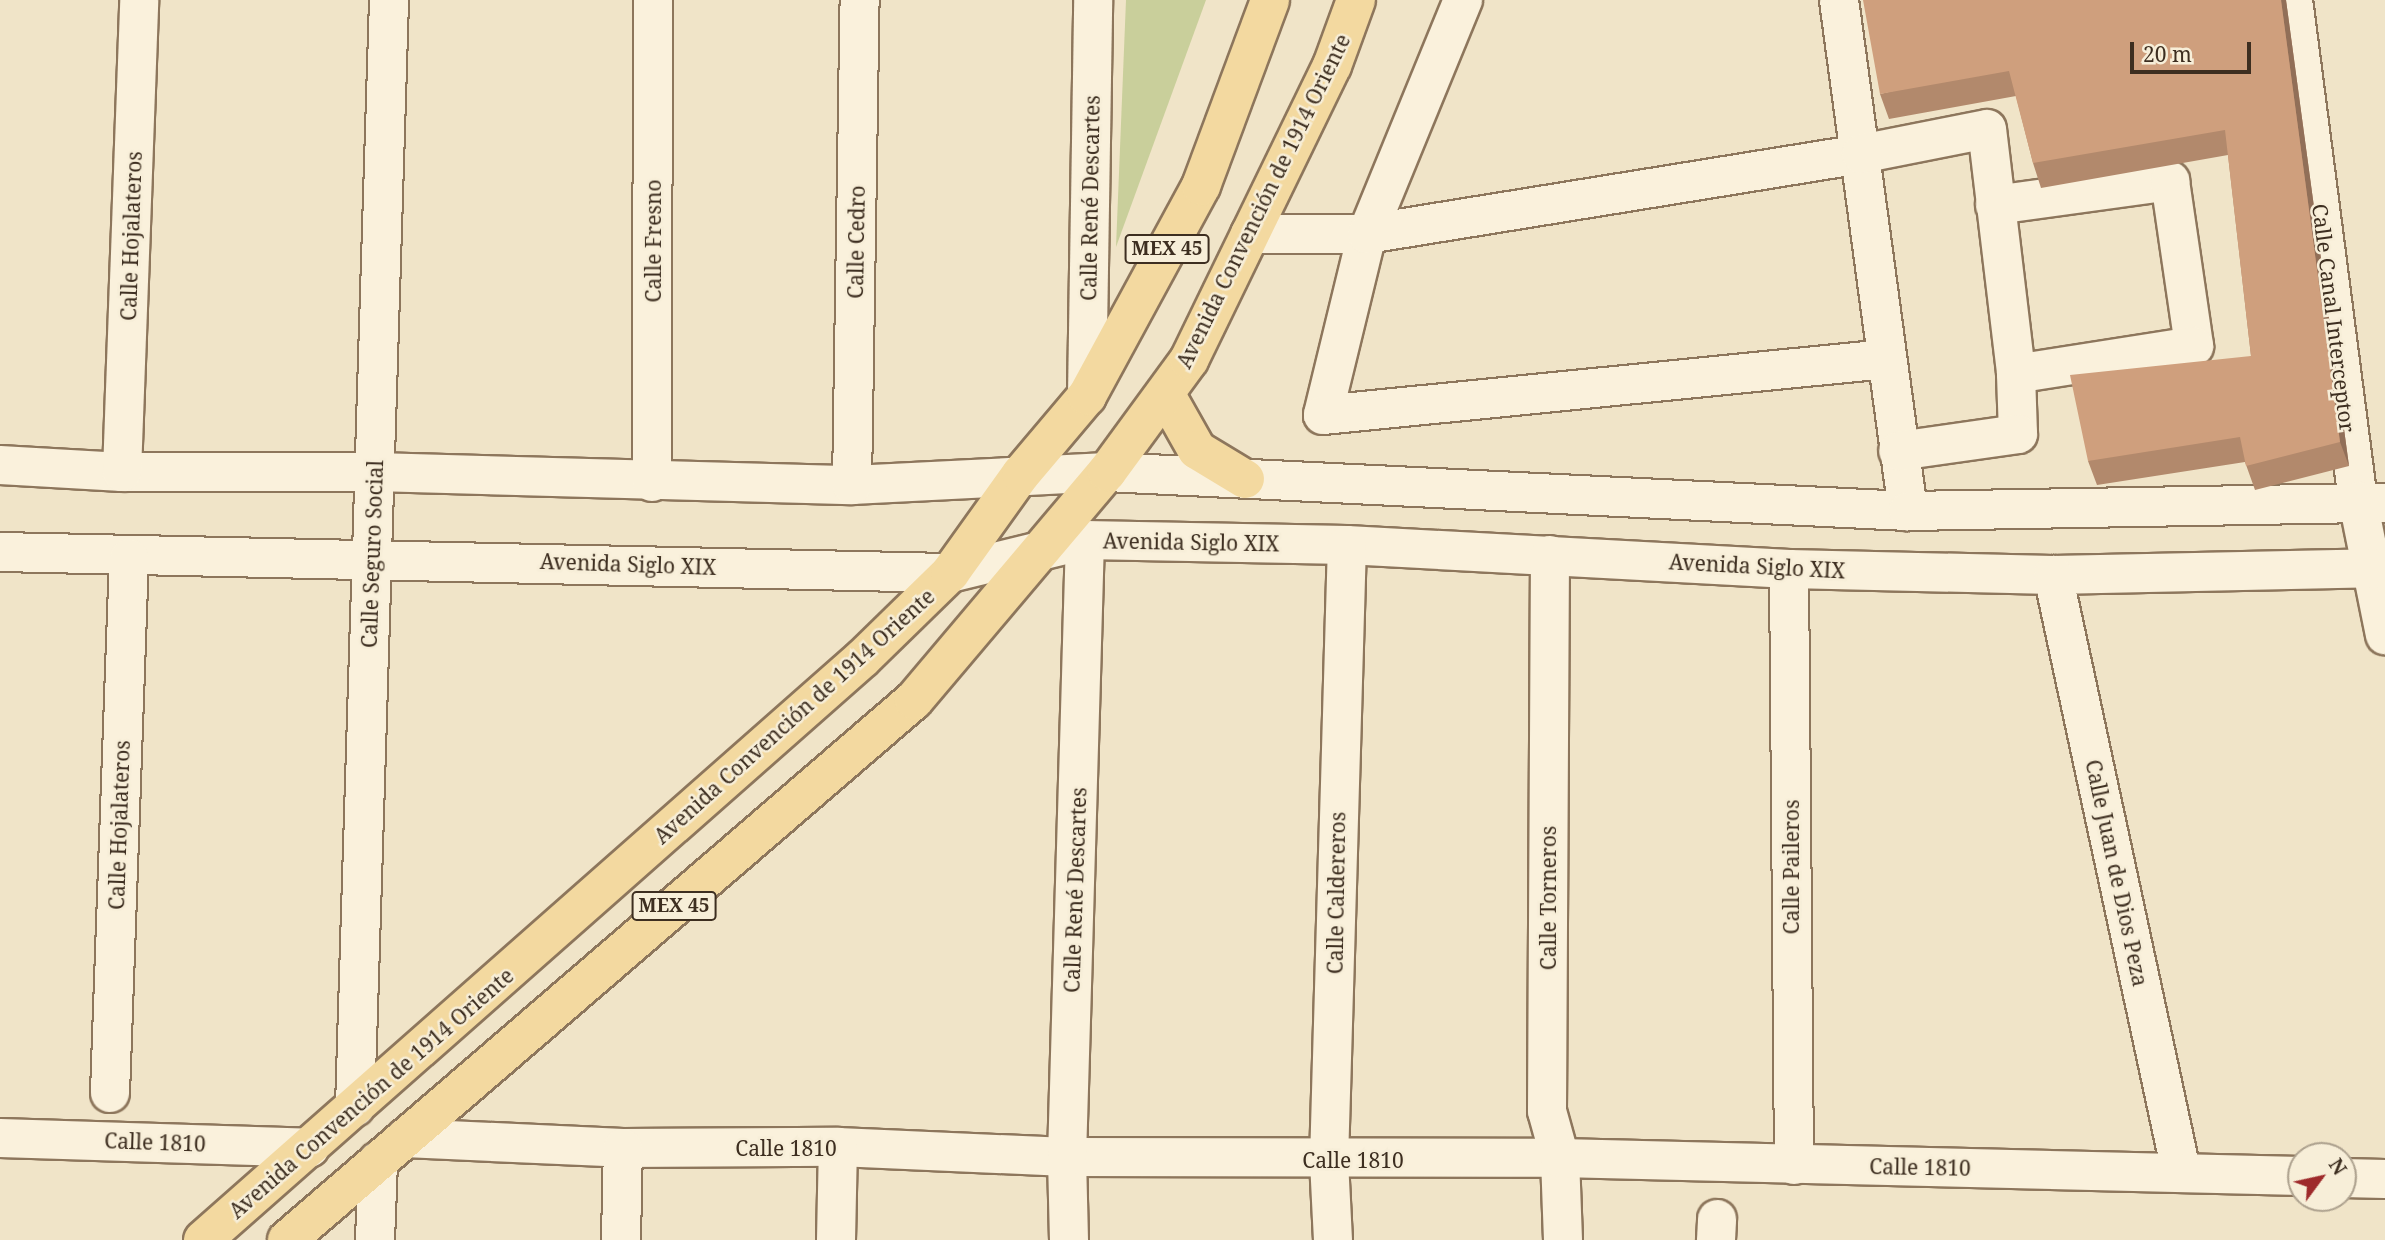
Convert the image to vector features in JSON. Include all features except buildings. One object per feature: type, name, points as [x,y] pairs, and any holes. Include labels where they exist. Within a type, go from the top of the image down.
[{"type":"main road","name":"Avenida Convención de 1914 Oriente","points":[[288,1240],[914,700],[1107,472],[1166,395],[1189,360],[1332,66],[1356,0]]},
{"type":"main road","name":"Avenida Convención de 1914 Oriente","points":[[204,1240],[863,658],[950,573],[1021,474],[1087,396],[1201,186],[1265,3]]},
{"type":"main road","points":[[1166,395],[1196,450],[1245,479]]},
{"type":"street","name":"Calle Hojalateros","points":[[122,472],[139,0]]},
{"type":"street","name":"Calle Seguro Social","points":[[355,1107],[389,0]]},
{"type":"street","name":"Calle Fresno","points":[[652,482],[653,0]]},
{"type":"street","name":"Calle Cedro","points":[[852,485],[860,0]]},
{"type":"street","name":"Calle René Descartes","points":[[1087,396],[1093,0]]},
{"type":"street","points":[[1462,0],[1367,234],[1323,415],[1886,359]]},
{"type":"street","points":[[1839,0],[1908,512]]},
{"type":"street","name":"Calle Canal Interceptor","points":[[2292,0],[2372,502],[2385,635]]},
{"type":"street","points":[[1250,234],[1367,234],[1861,154],[1987,129],[2016,374],[2018,434],[1898,451]]},
{"type":"street","points":[[1995,205],[2170,181],[2194,345],[2016,374]]},
{"type":"street","points":[[0,465],[122,472],[375,472],[652,482],[852,485],[1021,474],[1107,472],[1908,512],[2372,502]]},
{"type":"street","name":"Calle René Descartes","points":[[1069,1240],[1066,1157],[1085,540]]},
{"type":"street","name":"Avenida Siglo XIX","points":[[0,552],[129,558],[371,556],[950,573],[1085,540],[1347,545],[1789,569],[2053,575],[2377,567]]},
{"type":"street","name":"Calle Caldereros","points":[[1333,1240],[1329,1161],[1347,545]]},
{"type":"street","name":"Calle Torneros","points":[[1550,555],[1547,1111],[1560,1158],[1563,1240]]},
{"type":"street","name":"Calle Hojalateros","points":[[110,1093],[129,558]]},
{"type":"street","name":"Calle Paileros","points":[[1789,569],[1794,1165]]},
{"type":"street","name":"Calle Juan de Dios Peza","points":[[2053,575],[2181,1171]]},
{"type":"street","name":"Calle 1810","points":[[0,1138],[310,1148]]},
{"type":"street","points":[[836,1240],[838,1147]]},
{"type":"street","name":"Calle 1810","points":[[391,1149],[838,1147],[1066,1157],[1329,1161],[1560,1158],[2287,1175]]},
{"type":"street","points":[[621,1240],[623,1148]]},
{"type":"street","points":[[375,1240],[391,1149]]},
{"type":"street","points":[[2357,1178],[2385,1179]]},
{"type":"green space","points":[[1126,0],[1206,0],[1116,247]]}]
